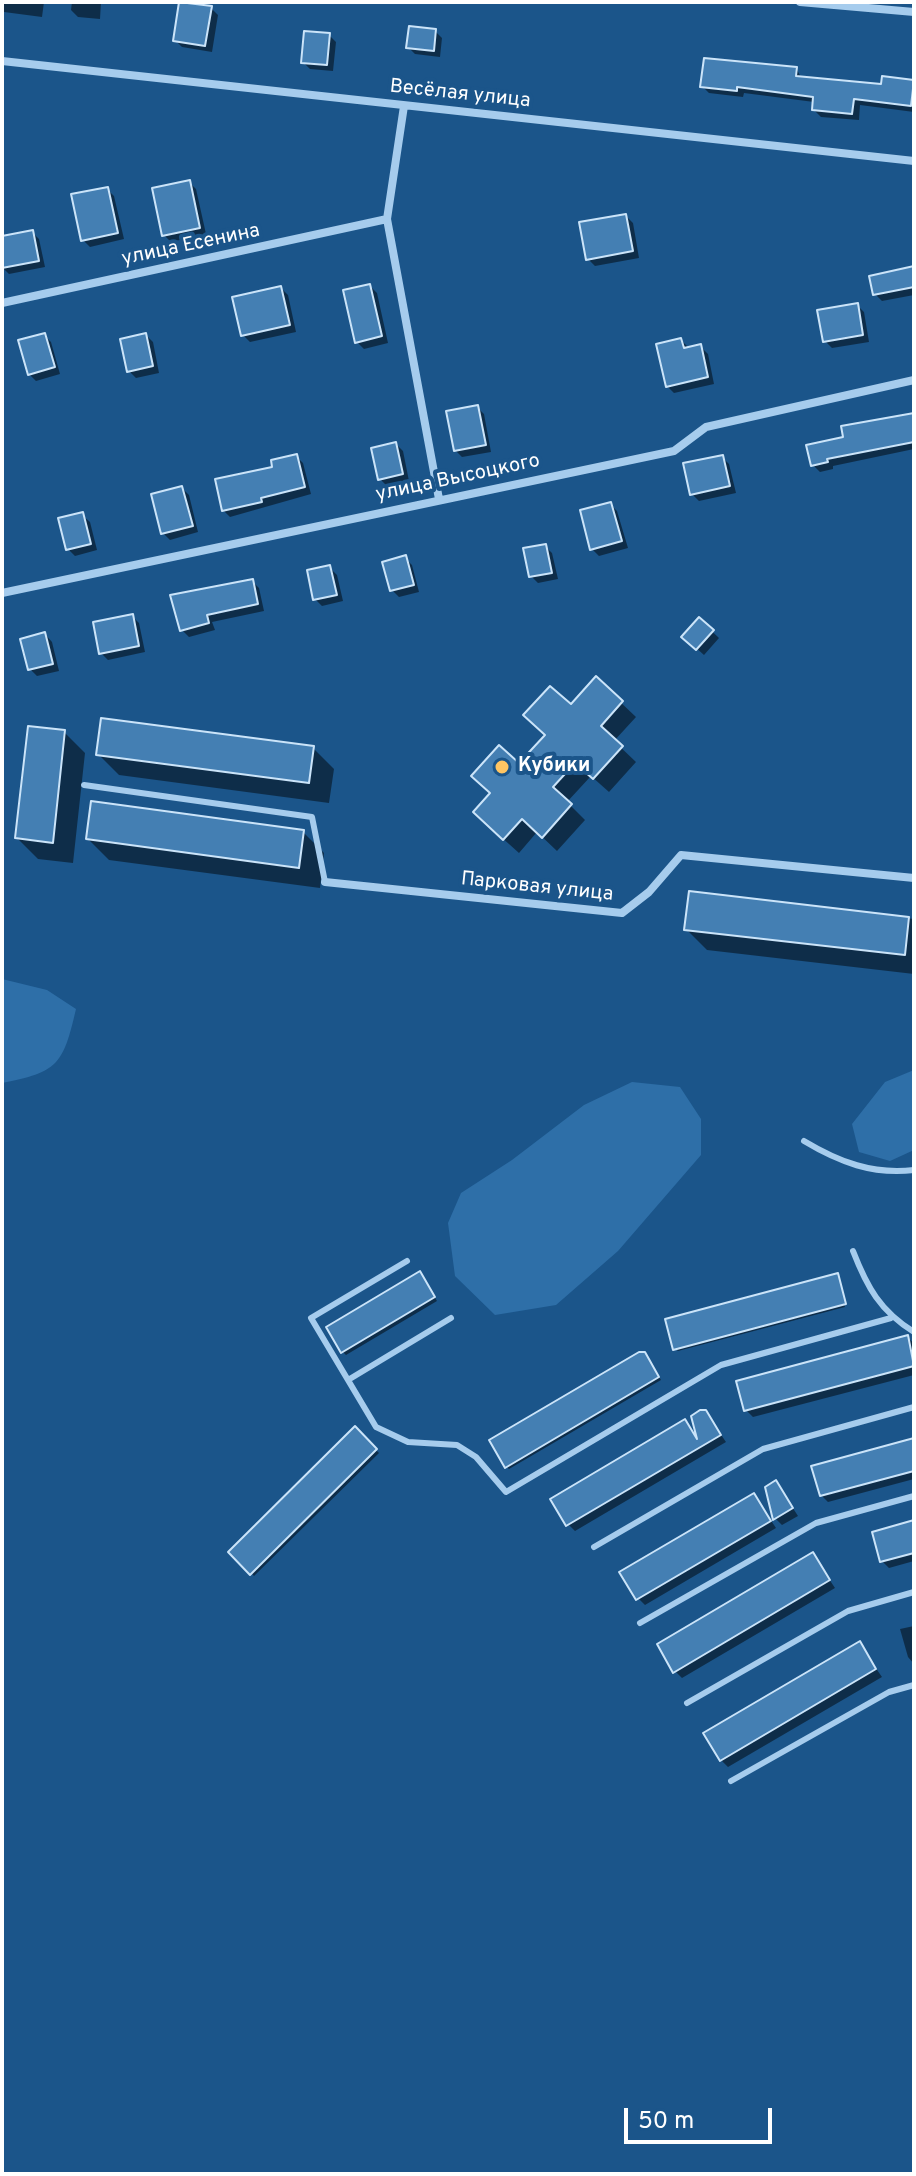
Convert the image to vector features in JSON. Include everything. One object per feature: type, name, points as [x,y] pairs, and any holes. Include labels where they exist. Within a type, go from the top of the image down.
[{"type":"street","points":[[800,2],[914,12]]},
{"type":"street","name":"Весёлая улица","points":[[2,61],[914,161]]},
{"type":"street","points":[[404,106],[387,219],[439,499]]},
{"type":"street","name":"улица Есенина","points":[[2,303],[387,219]]},
{"type":"street","name":"улица Высоцкого","points":[[2,593],[674,451],[706,427],[914,380]]},
{"type":"street","name":"Парковая улица","points":[[325,882],[622,913],[649,892],[681,855],[914,878]]},
{"type":"lane","points":[[84,785],[312,817],[325,882]]},
{"type":"lane","points":[[804,1141],[838,1161],[890,1173],[914,1170]]},
{"type":"lane","points":[[853,1251],[869,1291],[891,1318],[914,1332]]},
{"type":"lane","points":[[407,1261],[311,1318],[376,1427],[408,1442],[457,1445],[476,1457],[506,1492],[721,1365],[891,1318]]},
{"type":"lane","points":[[348,1380],[451,1318]]},
{"type":"lane","points":[[594,1547],[763,1449],[914,1407]]},
{"type":"lane","points":[[640,1623],[816,1523],[914,1496]]},
{"type":"lane","points":[[687,1703],[848,1611],[914,1592]]},
{"type":"lane","points":[[731,1781],[889,1692],[914,1685]]},
{"type":"shaded area","points":[[2,979],[47,990],[76,1009],[67,1043],[55,1063],[35,1075],[2,1083]]},
{"type":"shaded area","points":[[914,1070],[914,1150],[890,1161],[859,1152],[852,1124],[885,1082]]},
{"type":"shaded area","points":[[632,1082],[680,1087],[701,1119],[701,1155],[618,1251],[556,1305],[495,1315],[455,1276],[448,1223],[461,1193],[512,1160],[584,1105]]},
{"type":"building","points":[[179,2],[212,6],[205,46],[173,41]]},
{"type":"building","points":[[409,26],[436,29],[434,51],[406,48]]},
{"type":"building","points":[[304,31],[330,33],[327,65],[301,63]]},
{"type":"building","points":[[704,58],[797,67],[796,76],[881,84],[882,76],[914,80],[911,106],[854,99],[852,114],[812,110],[813,97],[737,87],[737,91],[700,87]]},
{"type":"building","points":[[190,180],[200,228],[162,236],[152,188]]},
{"type":"building","points":[[108,187],[118,233],[81,241],[71,194]]},
{"type":"building","points":[[626,214],[633,251],[586,260],[579,222]]},
{"type":"building","points":[[33,230],[39,261],[2,268],[2,236]]},
{"type":"building","points":[[914,266],[914,287],[873,295],[869,276]]},
{"type":"building","points":[[370,284],[382,336],[355,343],[343,290]]},
{"type":"building","points":[[281,286],[290,325],[241,336],[232,297]]},
{"type":"building","points":[[858,303],[863,335],[823,342],[817,310]]},
{"type":"building","points":[[45,333],[55,367],[28,375],[18,340]]},
{"type":"building","points":[[146,333],[153,366],[127,372],[120,339]]},
{"type":"building","points":[[681,338],[684,348],[701,344],[708,377],[666,387],[656,344]]},
{"type":"building","points":[[478,405],[486,445],[454,451],[446,411]]},
{"type":"building","points":[[914,413],[914,442],[827,459],[828,462],[811,466],[806,445],[843,437],[841,426]]},
{"type":"building","points":[[396,442],[403,474],[378,480],[371,448]]},
{"type":"building","points":[[297,454],[305,487],[261,498],[262,502],[222,511],[215,479],[272,467],[271,460]]},
{"type":"building","points":[[723,455],[730,486],[690,495],[683,463]]},
{"type":"building","points":[[182,486],[193,526],[161,534],[151,494]]},
{"type":"building","points":[[611,502],[622,541],[590,550],[580,510]]},
{"type":"building","points":[[83,512],[91,544],[66,550],[58,518]]},
{"type":"building","points":[[546,544],[552,573],[529,577],[523,548]]},
{"type":"building","points":[[406,555],[414,585],[390,591],[382,562]]},
{"type":"building","points":[[330,565],[337,595],[313,600],[307,570]]},
{"type":"building","points":[[253,579],[258,604],[207,615],[209,623],[180,631],[170,595]]},
{"type":"building","points":[[133,614],[139,646],[99,654],[93,622]]},
{"type":"building","points":[[699,617],[714,630],[696,650],[681,637]]},
{"type":"building","points":[[45,632],[53,664],[28,670],[20,639]]},
{"type":"building","points":[[596,676],[623,701],[601,726],[623,746],[593,779],[575,763],[553,787],[572,804],[542,838],[522,819],[503,840],[473,812],[490,793],[471,776],[499,745],[519,763],[545,735],[523,715],[550,686],[571,704]]},
{"type":"building","points":[[101,718],[314,746],[309,783],[96,755]]},
{"type":"building","points":[[28,726],[65,730],[53,843],[15,838]]},
{"type":"building","points":[[91,801],[304,830],[299,868],[86,839]]},
{"type":"building","points":[[689,891],[909,917],[905,955],[684,930]]},
{"type":"building","points":[[420,1271],[435,1297],[341,1353],[326,1327]]},
{"type":"building","points":[[838,1273],[846,1304],[673,1350],[665,1319]]},
{"type":"building","points":[[908,1335],[914,1366],[744,1411],[736,1381]]},
{"type":"building","points":[[639,1352],[645,1352],[659,1377],[505,1468],[489,1440]]},
{"type":"building","points":[[706,1410],[721,1435],[566,1526],[550,1499],[685,1419],[697,1439],[691,1416]]},
{"type":"building","points":[[355,1426],[377,1449],[250,1575],[228,1552]]},
{"type":"building","points":[[914,1438],[914,1471],[820,1496],[811,1466]]},
{"type":"building","points":[[776,1480],[793,1508],[773,1520],[765,1487]]},
{"type":"building","points":[[754,1493],[771,1521],[636,1600],[619,1572]]},
{"type":"building","points":[[914,1520],[914,1553],[880,1562],[872,1532]]},
{"type":"building","points":[[813,1552],[830,1580],[673,1673],[657,1644]]},
{"type":"building","points":[[860,1641],[876,1669],[720,1761],[703,1733]]},
{"type":"place","name":"Кубики","points":[[502,767]]}]
